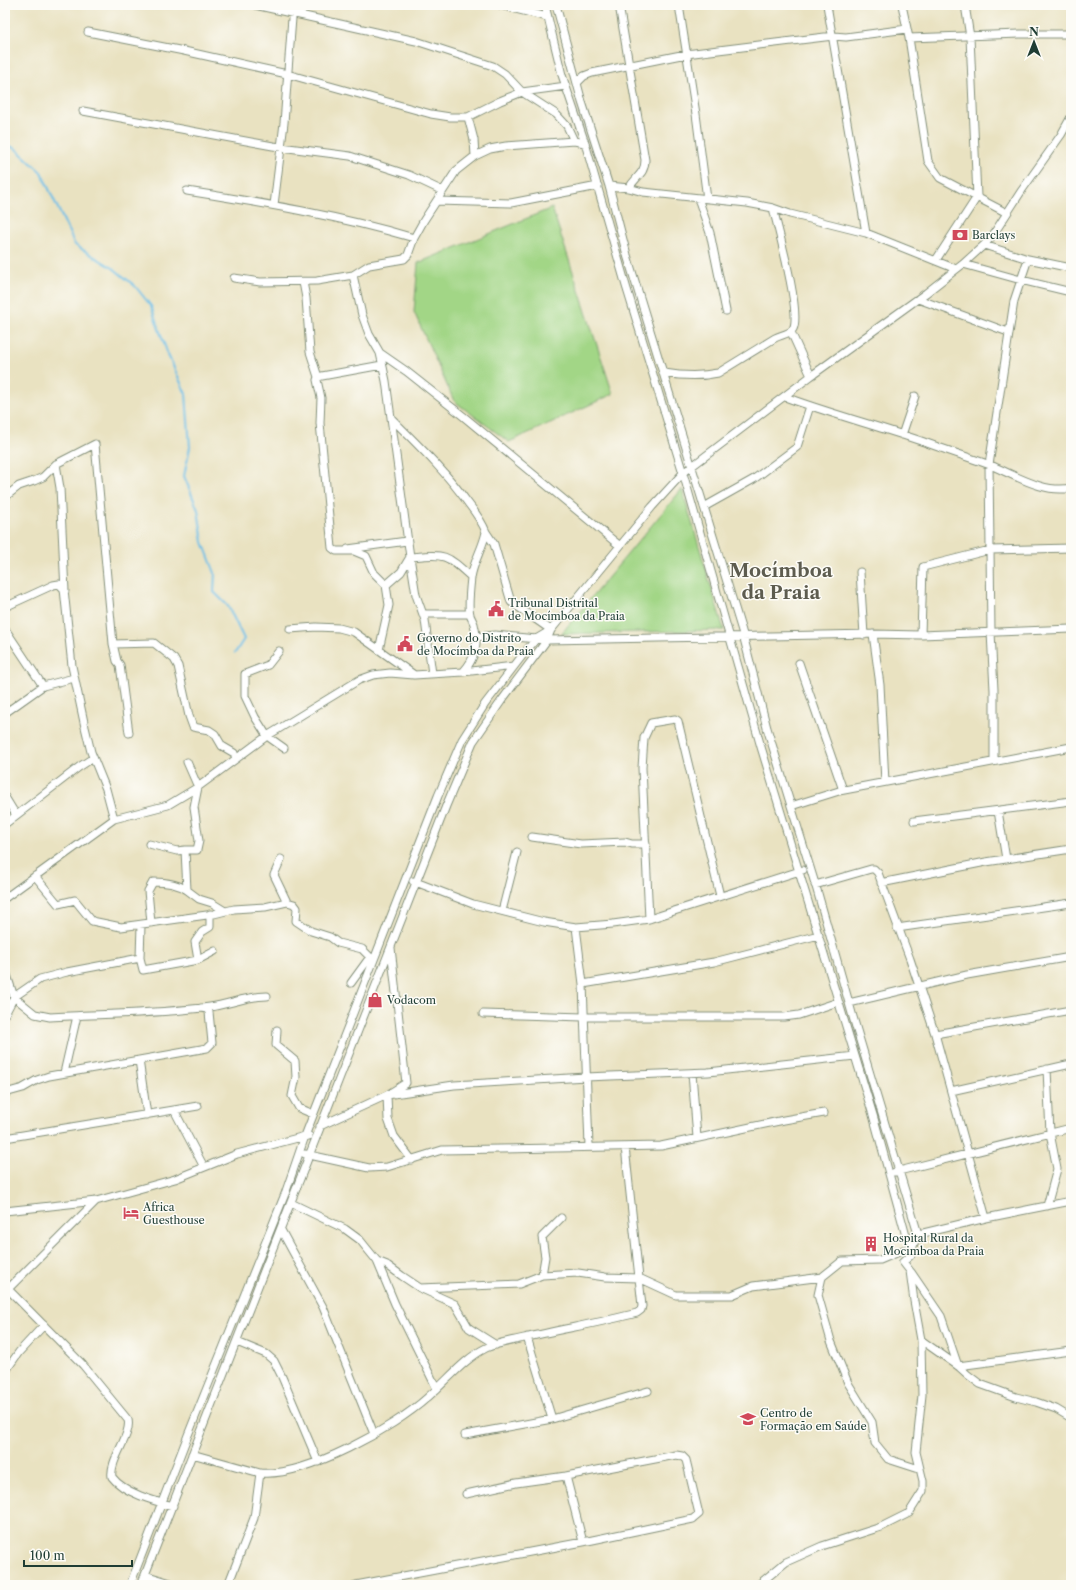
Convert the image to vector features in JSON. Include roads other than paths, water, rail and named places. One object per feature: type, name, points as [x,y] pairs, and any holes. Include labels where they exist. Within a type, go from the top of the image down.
[{"type":"street","points":[[255,5],[416,41],[493,66],[505,74],[522,92],[556,114],[567,126],[574,141]]},
{"type":"street","points":[[274,205],[281,147],[293,5]]},
{"type":"street","points":[[500,5],[547,18]]},
{"type":"street","points":[[545,5],[547,18],[566,86],[585,143],[626,286],[683,473],[761,747],[855,1056],[906,1236],[913,1246]]},
{"type":"street","points":[[556,5],[577,83],[609,186],[627,255],[743,637],[772,744],[918,1234],[911,1254],[903,1262],[941,1316],[958,1366]]},
{"type":"street","points":[[619,5],[645,160],[643,171],[636,178],[630,188]]},
{"type":"street","points":[[679,5],[696,114],[707,199]]},
{"type":"street","points":[[827,5],[866,233]]},
{"type":"street","points":[[902,5],[909,38],[928,162],[940,178],[1007,213]]},
{"type":"street","points":[[936,260],[978,197],[970,37],[965,5]]},
{"type":"street","points":[[577,83],[584,76],[592,73],[629,64],[686,54],[832,36],[846,37],[907,29]]},
{"type":"street","points":[[88,32],[184,51],[287,74],[432,114],[450,117],[468,117],[500,100],[522,92],[566,86]]},
{"type":"street","points":[[909,38],[1020,34],[1071,34]]},
{"type":"street","points":[[82,111],[281,147],[350,156],[409,175],[443,191]]},
{"type":"street","points":[[468,117],[474,140],[475,156]]},
{"type":"street","points":[[141,1585],[281,1230],[315,1137],[446,806],[473,742],[547,640],[551,630],[652,507],[683,473],[811,376],[918,299],[963,264],[984,245],[1061,135],[1071,117]]},
{"type":"street","points":[[234,278],[260,282],[317,281],[353,275],[369,265],[404,259],[408,255],[414,238],[456,171],[475,156],[490,149],[506,146],[574,141],[585,143]]},
{"type":"street","points":[[436,201],[511,204],[598,186]]},
{"type":"street","points":[[609,186],[630,188],[643,192],[773,208],[790,214],[866,233],[956,269]]},
{"type":"street","points":[[187,191],[274,205],[382,229],[414,238]]},
{"type":"street","points":[[698,198],[710,233],[726,311]]},
{"type":"street","points":[[664,373],[684,376],[709,375],[718,373],[781,335],[791,332],[795,326],[793,296],[773,208]]},
{"type":"street","points":[[984,245],[1028,259],[1071,268]]},
{"type":"street","points":[[994,761],[994,690],[990,632],[988,465],[1014,301],[1028,259]]},
{"type":"street","points":[[963,264],[1071,292]]},
{"type":"street","points":[[353,275],[362,315],[369,334],[380,353],[386,381],[407,541],[416,595],[423,614],[432,674]]},
{"type":"street","points":[[303,282],[306,298],[310,352],[318,377],[317,380],[321,398],[320,423],[332,548],[336,551],[354,551],[366,556],[374,573],[386,585],[389,605],[379,650]]},
{"type":"street","points":[[918,299],[1008,332]]},
{"type":"street","points":[[791,332],[811,376]]},
{"type":"street","points":[[380,353],[406,371],[463,416],[620,546]]},
{"type":"street","points":[[318,377],[382,365]]},
{"type":"street","points":[[656,385],[666,382]]},
{"type":"street","points":[[902,435],[915,396]]},
{"type":"street","points":[[785,397],[902,435],[988,465],[1030,482],[1053,489],[1062,490],[1071,488]]},
{"type":"street","points":[[704,508],[754,479],[797,447],[810,406]]},
{"type":"street","points":[[392,419],[456,485],[483,523],[486,532],[494,544],[511,602],[551,630]]},
{"type":"street","points":[[5,497],[19,486],[34,482],[43,477],[56,464],[95,444],[114,644],[117,661],[120,665],[129,733]]},
{"type":"street","points":[[56,464],[60,488],[65,591],[70,652],[74,678],[93,758],[106,788],[114,819]]},
{"type":"street","points":[[463,672],[471,663],[476,649],[474,624],[470,614],[471,577],[475,560],[486,532]]},
{"type":"street","points":[[336,551],[407,541]]},
{"type":"street","points":[[921,635],[923,567],[990,550],[1071,548]]},
{"type":"street","points":[[410,557],[436,554],[444,556],[454,562],[471,577]]},
{"type":"street","points":[[386,585],[401,572],[410,557]]},
{"type":"street","points":[[860,572],[864,634]]},
{"type":"street","points":[[5,607],[53,585],[59,584],[65,591]]},
{"type":"street","points":[[423,614],[470,614]]},
{"type":"street","points":[[290,629],[316,627],[347,629],[354,632],[414,675]]},
{"type":"street","points":[[5,629],[43,686]]},
{"type":"street","points":[[476,637],[495,635],[547,640],[730,638],[864,634],[921,635],[1071,629]]},
{"type":"street","points":[[130,1585],[232,1328],[305,1136],[438,796],[462,740],[485,704],[514,666],[536,639],[551,630]]},
{"type":"street","points":[[873,634],[880,685],[885,782]]},
{"type":"street","points":[[114,644],[154,643],[174,659],[178,666],[189,716],[193,727],[209,730],[215,734],[222,746],[234,753],[236,759]]},
{"type":"street","points":[[279,651],[268,665],[245,674],[245,696],[267,736],[284,748]]},
{"type":"street","points":[[799,663],[843,790]]},
{"type":"street","points":[[5,898],[114,819],[168,805],[198,787],[267,736],[359,680],[373,675],[390,673],[414,675],[432,674],[514,666]]},
{"type":"street","points":[[5,713],[43,686],[74,678]]},
{"type":"street","points":[[650,919],[642,768],[644,738],[651,723],[675,719],[680,725],[720,896]]},
{"type":"street","points":[[761,747],[772,744]]},
{"type":"street","points":[[791,806],[843,790],[1071,747]]},
{"type":"street","points":[[5,824],[79,767],[93,758]]},
{"type":"street","points":[[149,844],[177,851],[197,850],[199,840],[194,807],[198,787],[187,762]]},
{"type":"street","points":[[5,797],[16,815]]},
{"type":"street","points":[[914,821],[1071,801]]},
{"type":"street","points":[[998,811],[1006,859]]},
{"type":"street","points":[[532,837],[581,844],[625,842],[632,844],[646,844]]},
{"type":"street","points":[[881,883],[1006,859],[1071,849]]},
{"type":"street","points":[[185,850],[187,890]]},
{"type":"street","points":[[502,911],[517,852]]},
{"type":"street","points":[[281,859],[274,874],[288,902]]},
{"type":"street","points":[[407,878],[473,904],[544,922],[576,927],[650,919],[810,868]]},
{"type":"street","points":[[815,885],[871,869],[874,869],[878,873],[935,1034],[986,1218]]},
{"type":"street","points":[[35,876],[58,904],[75,900],[92,921],[121,927],[234,909],[265,907],[288,902],[294,904],[297,908],[296,921],[311,931],[330,937],[338,943],[362,949],[370,957],[351,982]]},
{"type":"street","points":[[151,923],[148,891],[153,882],[168,882],[183,887],[199,900],[212,903],[225,911]]},
{"type":"street","points":[[897,928],[1071,903]]},
{"type":"street","points":[[198,960],[195,942],[202,932],[210,927],[210,914]]},
{"type":"street","points":[[141,925],[140,958],[143,970],[198,960],[215,952]]},
{"type":"street","points":[[576,927],[583,984],[589,1146]]},
{"type":"street","points":[[583,984],[714,962],[819,935]]},
{"type":"street","points":[[320,1126],[387,1096],[406,1083],[396,979],[391,947]]},
{"type":"street","points":[[849,1003],[967,975],[1071,957]]},
{"type":"street","points":[[5,1014],[14,997],[40,979],[67,972],[140,958]]},
{"type":"street","points":[[5,969],[14,997],[35,1014],[50,1017],[200,1008],[254,996],[267,996]]},
{"type":"street","points":[[483,1014],[784,1017],[799,1015],[838,1002]]},
{"type":"street","points":[[5,1093],[23,1088],[37,1080],[49,1076],[210,1047],[212,1043],[209,1012],[207,1009],[200,1008]]},
{"type":"street","points":[[935,1034],[1071,1010]]},
{"type":"street","points":[[64,1073],[77,1016]]},
{"type":"street","points":[[277,1030],[276,1046],[295,1060],[296,1077],[292,1096],[299,1108],[314,1114]]},
{"type":"street","points":[[387,1096],[454,1085],[586,1077],[692,1073],[855,1056]]},
{"type":"street","points":[[139,1060],[147,1115]]},
{"type":"street","points":[[951,1091],[1071,1064]]},
{"type":"street","points":[[1047,1069],[1050,1133],[1057,1169],[1047,1206]]},
{"type":"street","points":[[692,1073],[697,1138]]},
{"type":"street","points":[[387,1096],[388,1119],[394,1136],[412,1160]]},
{"type":"street","points":[[5,1138],[198,1106]]},
{"type":"street","points":[[174,1110],[204,1167]]},
{"type":"street","points":[[299,1153],[369,1168],[387,1167],[442,1150],[589,1146],[661,1146],[824,1114]]},
{"type":"street","points":[[889,1174],[1071,1128]]},
{"type":"street","points":[[5,1211],[96,1201],[175,1179],[237,1154],[305,1136],[315,1137]]},
{"type":"street","points":[[192,1454],[260,1473],[270,1474],[299,1468],[318,1462],[343,1451],[413,1410],[472,1357],[486,1348],[527,1337],[637,1313],[641,1310],[642,1306],[625,1147]]},
{"type":"street","points":[[96,1201],[6,1289],[84,1365],[128,1420],[128,1428],[115,1460],[112,1477],[120,1486],[173,1506]]},
{"type":"street","points":[[906,1236],[986,1218],[1071,1202]]},
{"type":"street","points":[[291,1203],[345,1229],[360,1240],[377,1261],[395,1304],[436,1389]]},
{"type":"street","points":[[542,1275],[545,1257],[542,1237],[561,1218]]},
{"type":"street","points":[[281,1230],[323,1307],[374,1434]]},
{"type":"street","points":[[420,1288],[519,1284],[542,1275],[578,1273],[605,1277],[639,1278],[676,1295],[732,1295],[753,1286],[822,1277],[842,1261],[880,1260],[913,1246]]},
{"type":"street","points":[[377,1261],[387,1265],[420,1288],[456,1304],[469,1328],[496,1345]]},
{"type":"street","points":[[758,1585],[786,1562],[822,1546],[881,1526],[909,1513],[923,1491],[923,1481],[919,1470],[916,1452],[922,1395],[921,1340],[910,1271]]},
{"type":"street","points":[[822,1277],[818,1295],[831,1341],[848,1382],[872,1422],[875,1442],[888,1460],[919,1470]]},
{"type":"street","points":[[5,1372],[19,1352],[44,1325]]},
{"type":"street","points":[[232,1328],[241,1332]]},
{"type":"street","points":[[527,1337],[552,1419]]},
{"type":"street","points":[[921,1340],[958,1366],[980,1384],[1056,1409],[1071,1418]]},
{"type":"street","points":[[237,1342],[266,1354],[274,1361],[318,1462]]},
{"type":"street","points":[[958,1366],[1071,1351]]},
{"type":"street","points":[[465,1435],[552,1419],[648,1391]]},
{"type":"street","points":[[356,1585],[583,1542],[697,1517],[699,1514],[686,1460],[682,1456],[676,1455],[566,1476],[516,1483],[466,1494]]},
{"type":"street","points":[[228,1585],[254,1518],[260,1473]]},
{"type":"street","points":[[566,1476],[583,1542]]},
{"type":"street","points":[[145,1575],[177,1585]]},
{"type":"waterway","points":[[5,144],[16,149],[41,172],[75,245],[113,268],[135,286],[151,306],[168,355],[186,394],[190,447],[184,476],[198,510],[203,542],[215,573],[214,592],[228,606],[244,639],[235,653]]},
{"type":"place","name":"Barclays","points":[[960,235]]},
{"type":"place","name":"Tribunal Distrital de Mocímboa da Praia","points":[[496,609]]},
{"type":"place","name":"Governo do Distrito de Mocímboa da Praia","points":[[405,644]]},
{"type":"place","name":"Vodacom","points":[[375,1000]]},
{"type":"place","name":"Africa Guesthouse","points":[[131,1213]]},
{"type":"place","name":"Hospital Rural da Mocimboa da Praia","points":[[871,1244]]},
{"type":"place","name":"Centro de Formação em Saúde","points":[[748,1419]]},
{"type":"district","name":"Mocímboa da Praia","points":[[781,581]]}]
